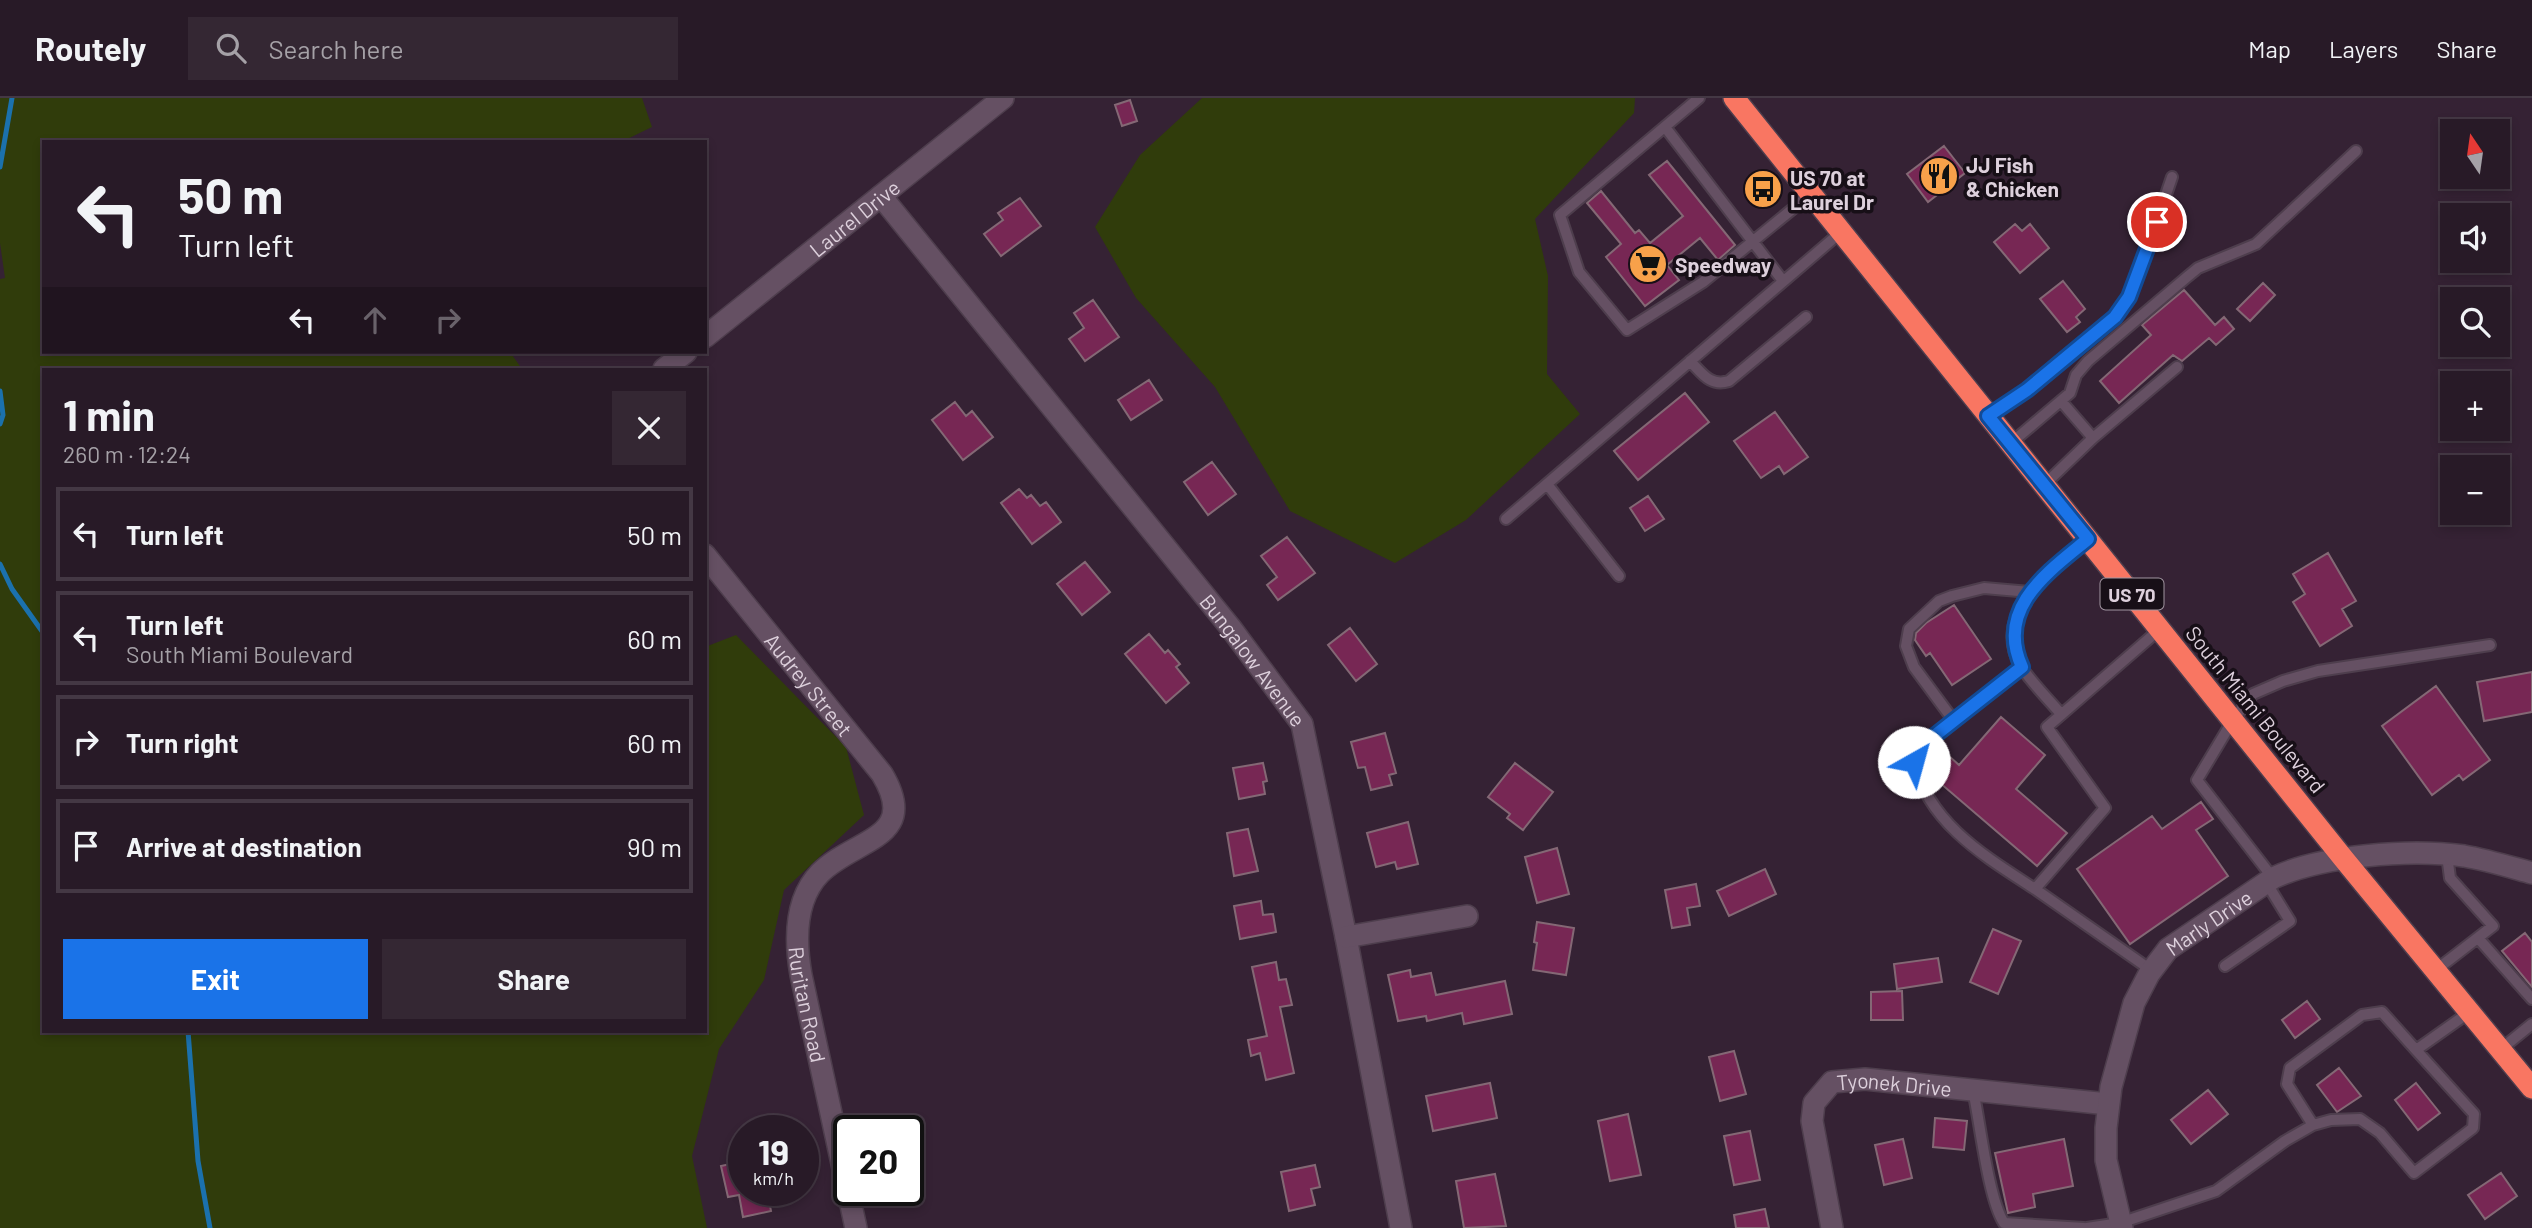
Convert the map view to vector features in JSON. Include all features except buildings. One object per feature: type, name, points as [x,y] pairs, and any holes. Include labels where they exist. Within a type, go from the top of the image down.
[{"type":"highway","name":"South Miami Boulevard","points":[[1734,98],[2343,858],[2532,1088]]},
{"type":"street","name":"Laurel Drive","points":[[707,335],[1003,98]]},
{"type":"street","name":"Bungalow Avenue","points":[[881,196],[1230,627],[1302,724],[1346,937],[1401,1228]]},
{"type":"street","points":[[665,368],[683,354]]},
{"type":"street","name":"Audrey Street","points":[[707,557],[883,774],[894,798],[892,822]]},
{"type":"street","name":"Ruritan Road","points":[[856,1228],[800,967],[797,933],[806,894],[820,874],[839,858],[883,832],[892,822]]},
{"type":"street","name":"Marly Drive","points":[[2121,1225],[2106,1160],[2108,1104],[2134,1003],[2151,970],[2179,939],[2269,880],[2290,870],[2343,858],[2447,855],[2483,860],[2532,873]]},
{"type":"street","points":[[1346,937],[1466,916]]},
{"type":"street","name":"Tyonek Drive","points":[[1832,1228],[1812,1121],[1814,1103],[1832,1082],[1865,1079],[2108,1104]]},
{"type":"lane","points":[[1699,98],[1560,215],[1578,272],[1626,330],[1703,282],[1811,194]]},
{"type":"lane","points":[[1665,127],[1783,281]]},
{"type":"lane","points":[[2011,443],[2070,393],[2076,375],[2098,353],[2199,268],[2256,244],[2357,150]]},
{"type":"lane","points":[[1988,416],[2027,390],[2115,317],[2129,297],[2141,268],[2172,177]]},
{"type":"lane","points":[[1506,519],[1841,232]]},
{"type":"lane","points":[[1690,361],[1712,383],[1729,381],[1806,317]]},
{"type":"lane","points":[[2044,485],[2093,438],[2177,367]]},
{"type":"lane","points":[[2062,401],[2093,438]]},
{"type":"lane","points":[[1547,484],[1619,576]]},
{"type":"lane","points":[[2061,714],[2022,667],[2013,639],[2018,614],[2030,592],[2053,568],[2088,539]]},
{"type":"lane","points":[[1954,721],[1914,667],[1906,646],[1909,629],[1939,601],[1952,596],[1984,588],[2030,592]]},
{"type":"lane","points":[[2035,889],[2105,808],[2046,727],[2160,629]]},
{"type":"lane","points":[[2225,966],[2290,921],[2269,880],[2197,780],[2233,720],[2253,694],[2283,681],[2318,671],[2490,645]]},
{"type":"lane","points":[[2022,667],[1924,744],[1914,762],[1917,776],[1947,825],[1967,842],[2151,970]]},
{"type":"lane","points":[[2436,970],[2493,926],[2450,878],[2447,855]]},
{"type":"lane","points":[[2478,938],[2532,999]]},
{"type":"lane","points":[[1973,1090],[1990,1178],[2004,1223],[2085,1228],[2121,1225],[2216,1191],[2285,1141],[2314,1125],[2331,1120],[2360,1119],[2380,1133],[2414,1173],[2473,1128],[2474,1114],[2382,1012],[2362,1015],[2290,1068],[2287,1084],[2314,1125]]},
{"type":"lane","points":[[2416,1050],[2471,1012]]},
{"type":"lane","points":[[2501,1049],[2532,1024]]},
{"type":"green space","points":[[0,98],[642,98],[652,127],[625,140],[42,140],[42,354],[511,354],[521,368],[42,368],[42,1033],[707,1033],[707,646],[736,635],[846,747],[864,815],[784,890],[764,980],[719,1049],[692,1156],[707,1228],[0,1228],[0,279],[5,278],[0,243]]},
{"type":"green space","points":[[1202,98],[1635,98],[1634,113],[1535,219],[1548,276],[1547,374],[1580,414],[1466,520],[1395,563],[1290,511],[1215,387],[1136,298],[1095,227],[1140,155]]},
{"type":"waterway","points":[[0,167],[12,98]]},
{"type":"waterway","points":[[0,391],[3,415],[0,424]]},
{"type":"waterway","points":[[0,564],[12,589],[42,631]]},
{"type":"waterway","points":[[188,1033],[198,1161],[210,1228]]},
{"type":"place","name":"JJ Fish & Chicken","points":[[1939,176]]},
{"type":"place","name":"US 70 at Laurel Dr","points":[[1763,189]]},
{"type":"place","name":"Speedway","points":[[1648,264]]},
{"type":"route","points":[[1914,762],[1924,744],[2022,667],[2013,639],[2018,614],[2024,601],[2032,588],[2088,539],[1988,416],[2027,390],[2115,317],[2129,297],[2157,222]]}]
